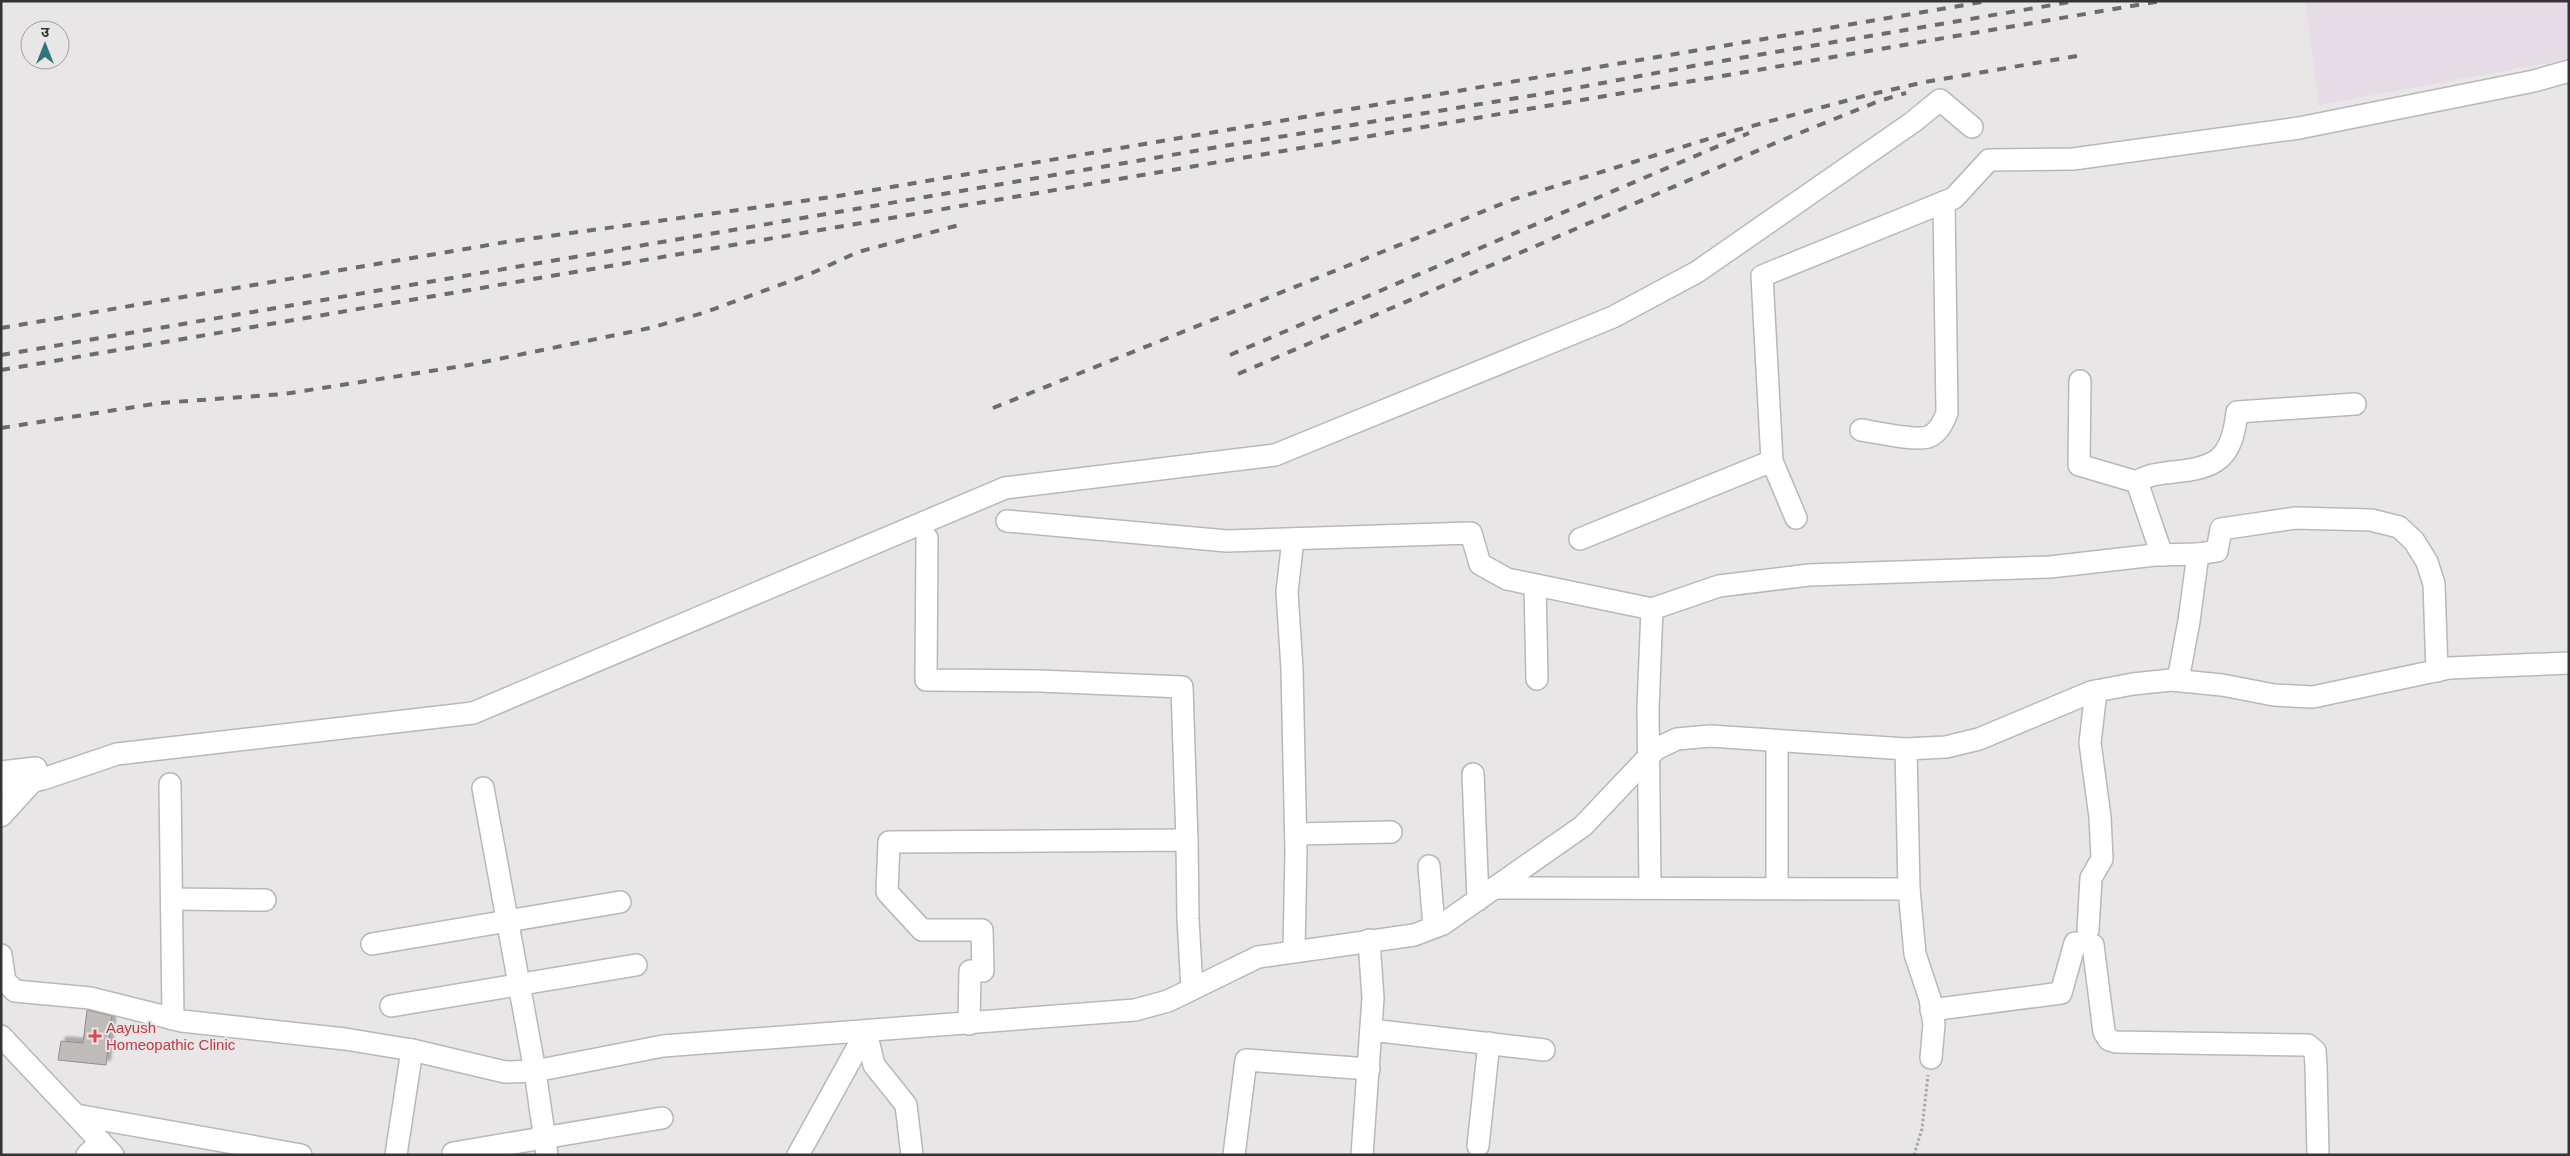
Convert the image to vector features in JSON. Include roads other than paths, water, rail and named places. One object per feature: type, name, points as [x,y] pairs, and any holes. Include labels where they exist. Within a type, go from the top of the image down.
[{"type":"street","points":[[1796,518],[1772,461],[1762,276],[1954,198],[1989,160],[2073,160],[2299,128],[2534,81],[2569,72]]},
{"type":"street","points":[[1,788],[33,781],[117,754],[473,713],[1004,488],[1275,454],[1613,316],[1697,272],[1914,122],[1940,100],[1972,127]]},
{"type":"street","points":[[1861,430],[1900,436],[1928,437],[1940,428],[1947,413],[1944,202]]},
{"type":"street","points":[[2080,381],[2079,465],[2137,482]]},
{"type":"street","points":[[2137,482],[2147,475],[2208,466],[2226,452],[2235,434],[2237,412],[2355,404]]},
{"type":"street","points":[[1580,539],[1772,461]]},
{"type":"street","points":[[2137,482],[2162,555]]},
{"type":"street","points":[[1007,521],[1227,542],[1471,533],[1480,564],[1507,579],[1652,609],[1719,586],[1809,575],[2050,567],[2162,555],[2198,554],[2217,550],[2221,528],[2295,518],[2370,520],[2399,527],[2414,541],[2427,562],[2434,584],[2438,671]]},
{"type":"street","points":[[926,538],[926,680],[1040,681],[1182,687],[1188,919],[1192,989]]},
{"type":"street","points":[[1293,539],[1286,592],[1292,670],[1296,834],[1294,950]]},
{"type":"street","points":[[2178,680],[2189,621],[2198,554]]},
{"type":"street","points":[[1535,585],[1537,680]]},
{"type":"street","points":[[1650,887],[1649,756],[1652,609]]},
{"type":"street","points":[[1,955],[3,982],[15,991],[90,998],[173,1019],[345,1038],[412,1050],[504,1072],[535,1071],[663,1046],[1135,1010],[1168,1001],[1258,957],[1294,950],[1414,935],[1443,924],[1583,826],[1656,749],[1677,739],[1710,736],[1906,749],[1946,747],[1979,739],[2096,691],[2133,684],[2178,680],[2222,685],[2274,695],[2313,697],[2449,668],[2569,662]]},
{"type":"street","points":[[2096,691],[2090,743],[2100,816],[2102,859],[2091,878],[2086,939],[2104,1032],[2109,1040],[2145,1043],[2308,1045],[2315,1050],[2318,1155]]},
{"type":"street","points":[[1777,741],[1777,887]]},
{"type":"street","points":[[1906,749],[1908,889],[1915,954],[1934,1024],[1931,1058]]},
{"type":"street","points":[[1,772],[94,762]]},
{"type":"street","points":[[1474,774],[1478,900]]},
{"type":"street","points":[[1,816],[33,781]]},
{"type":"street","points":[[170,784],[173,1019]]},
{"type":"street","points":[[483,788],[535,1071],[546,1146]]},
{"type":"street","points":[[1296,834],[1391,832]]},
{"type":"street","points":[[969,1024],[970,971],[983,971],[982,930],[922,930],[886,892],[890,842],[1187,840]]},
{"type":"street","points":[[1428,866],[1434,927]]},
{"type":"street","points":[[1496,888],[1777,887],[1908,889]]},
{"type":"street","points":[[172,899],[264,900]]},
{"type":"street","points":[[372,944],[620,902]]},
{"type":"street","points":[[1931,1010],[2061,993],[2086,939]]},
{"type":"street","points":[[1362,1155],[1374,998],[1369,940]]},
{"type":"street","points":[[392,1006],[636,965]]},
{"type":"street","points":[[1372,1030],[1544,1050]]},
{"type":"street","points":[[798,1155],[866,1032]]},
{"type":"street","points":[[866,1032],[874,1065],[906,1105],[912,1155]]},
{"type":"street","points":[[1,1036],[76,1116],[100,1150]]},
{"type":"street","points":[[1478,1146],[1488,1043]]},
{"type":"street","points":[[396,1155],[412,1050]]},
{"type":"street","points":[[1234,1155],[1246,1060],[1369,1069]]},
{"type":"street","points":[[76,1116],[301,1155]]},
{"type":"street","points":[[453,1153],[546,1146],[662,1118]]},
{"type":"railway","points":[[1,328],[506,242],[832,197],[1988,1]]},
{"type":"railway","points":[[1,355],[1224,146],[1560,91],[1693,66],[2076,1]]},
{"type":"railway","points":[[1,370],[2161,1]]},
{"type":"railway","points":[[993,408],[1514,199],[1737,130],[1864,96],[1925,82],[2077,56]]},
{"type":"railway","points":[[1238,374],[1780,141],[1879,101],[1906,93]]},
{"type":"railway","points":[[1230,355],[1749,133]]},
{"type":"railway","points":[[1,428],[160,403],[284,394],[469,365],[650,328],[703,313],[810,274],[858,252],[963,224]]},
{"type":"place","name":"Aayush Homeopathic Clinic","points":[[95,1036]]}]
